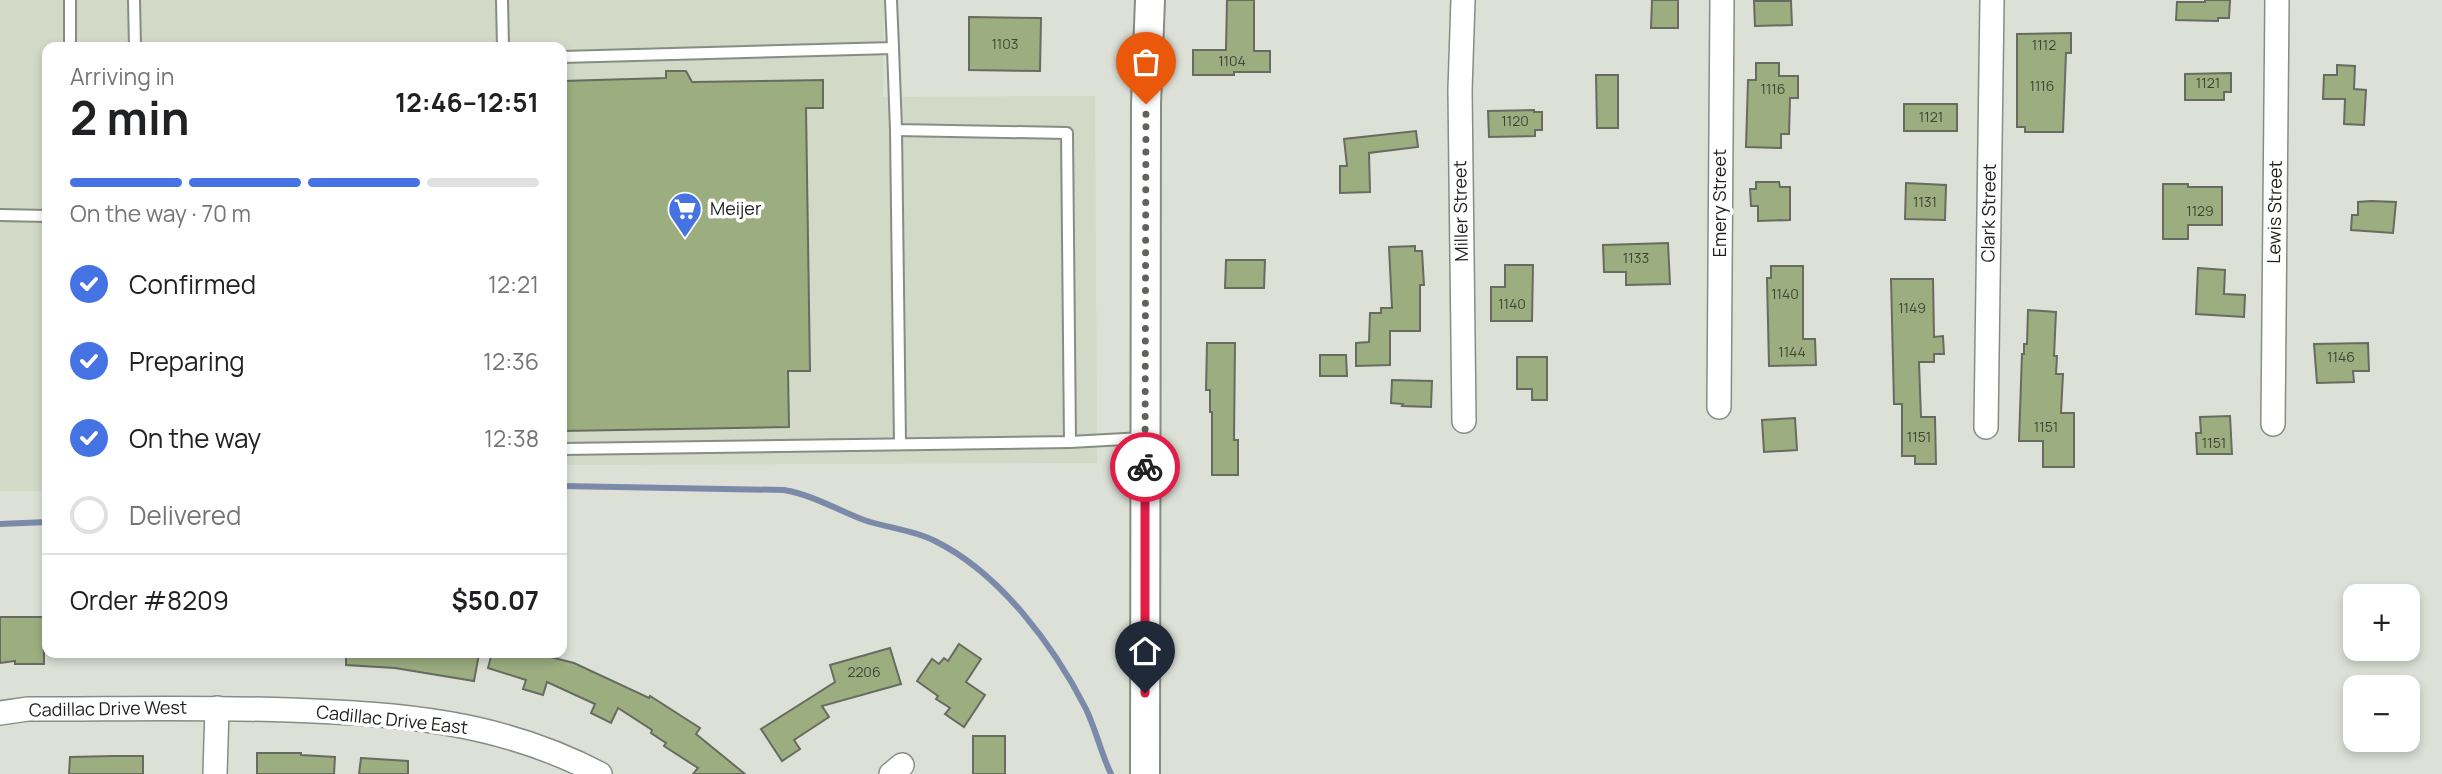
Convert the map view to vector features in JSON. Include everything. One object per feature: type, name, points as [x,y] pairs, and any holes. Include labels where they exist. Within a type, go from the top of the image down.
[{"type":"street","points":[[1145,774],[1146,104],[1150,0]]},
{"type":"street","name":"Miller Street","points":[[1463,0],[1460,90],[1464,421]]},
{"type":"street","name":"Emery Street","points":[[1719,407],[1722,0]]},
{"type":"street","name":"Clark Street","points":[[1986,426],[1992,0]]},
{"type":"street","name":"Lewis Street","points":[[2273,424],[2277,0]]},
{"type":"street","points":[[215,774],[217,708]]},
{"type":"street","name":"Cadillac Drive West","points":[[0,713],[28,709],[217,708]]},
{"type":"street","name":"Cadillac Drive East","points":[[217,708],[353,713],[458,723],[538,745],[600,774]]},
{"type":"lane","points":[[70,0],[70,42]]},
{"type":"lane","points":[[134,0],[135,42]]},
{"type":"lane","points":[[502,0],[503,42]]},
{"type":"lane","points":[[891,0],[896,130],[900,443]]},
{"type":"lane","points":[[567,57],[893,48]]},
{"type":"lane","points":[[896,130],[1067,133],[1070,442]]},
{"type":"lane","points":[[0,215],[42,216]]},
{"type":"lane","points":[[567,449],[1070,442],[1145,438]]},
{"type":"shaded area","points":[[0,0],[884,0],[883,97],[1095,96],[1097,463],[567,465],[567,42],[42,42],[42,491],[0,491]]},
{"type":"building","points":[[1227,0],[1254,0],[1254,51],[1270,51],[1270,72],[1193,75],[1193,50],[1226,50]]},
{"type":"building","points":[[1652,0],[1678,0],[1678,28],[1651,28]]},
{"type":"building","points":[[2230,0],[2229,18],[2218,18],[2218,21],[2176,20],[2177,2]]},
{"type":"building","points":[[1754,1],[1791,1],[1792,25],[1755,26]]},
{"type":"building","points":[[969,17],[1041,18],[1040,71],[969,70]]},
{"type":"building","points":[[2071,33],[2071,53],[2066,53],[2063,132],[2025,132],[2025,127],[2017,127],[2017,34]]},
{"type":"building","points":[[1756,63],[1779,63],[1779,76],[1798,76],[1798,98],[1790,98],[1789,134],[1781,134],[1781,148],[1746,147],[1748,80],[1756,80]]},
{"type":"building","points":[[2337,65],[2355,66],[2354,89],[2366,90],[2364,125],[2344,124],[2345,99],[2323,99],[2324,75],[2337,75]]},
{"type":"building","name":"Meijer","points":[[666,71],[686,71],[692,82],[823,80],[823,108],[806,108],[810,371],[788,371],[789,427],[567,431],[567,81],[666,78]]},
{"type":"building","points":[[2231,73],[2231,92],[2224,92],[2224,100],[2185,100],[2185,74]]},
{"type":"building","points":[[1596,75],[1618,75],[1618,128],[1597,128]]},
{"type":"building","points":[[1904,104],[1957,104],[1957,131],[1904,131]]},
{"type":"building","points":[[1488,111],[1542,112],[1542,130],[1535,130],[1535,136],[1489,137]]},
{"type":"building","points":[[1416,131],[1418,147],[1369,153],[1370,192],[1340,193],[1340,166],[1347,166],[1344,139]]},
{"type":"building","points":[[1756,182],[1779,182],[1780,187],[1790,187],[1790,220],[1758,221],[1758,206],[1751,206],[1750,189],[1756,189]]},
{"type":"building","points":[[1906,183],[1946,185],[1945,220],[1905,219]]},
{"type":"building","points":[[2163,184],[2222,187],[2222,225],[2188,225],[2188,239],[2163,239]]},
{"type":"building","points":[[2358,202],[2396,202],[2393,233],[2351,230],[2352,215],[2358,215]]},
{"type":"building","points":[[1668,243],[1670,284],[1626,285],[1626,272],[1604,272],[1603,245]]},
{"type":"building","points":[[1415,246],[1415,251],[1422,251],[1424,285],[1420,285],[1420,331],[1390,331],[1390,365],[1356,366],[1356,343],[1369,342],[1370,313],[1381,313],[1381,308],[1392,308],[1389,247]]},
{"type":"building","points":[[1226,260],[1265,260],[1264,288],[1225,288]]},
{"type":"building","points":[[1505,265],[1533,265],[1532,321],[1491,321],[1491,287],[1505,287]]},
{"type":"building","points":[[1771,266],[1803,266],[1803,339],[1815,339],[1816,365],[1769,366],[1767,278],[1771,278]]},
{"type":"building","points":[[2198,268],[2225,270],[2224,294],[2245,295],[2244,317],[2196,314]]},
{"type":"building","points":[[1891,279],[1933,279],[1934,337],[1943,336],[1944,354],[1934,354],[1934,362],[1919,362],[1921,417],[1935,417],[1936,464],[1915,464],[1915,456],[1902,456],[1902,404],[1894,404]]},
{"type":"building","points":[[2028,310],[2056,312],[2056,374],[2063,374],[2061,413],[2074,413],[2074,467],[2043,467],[2043,441],[2019,441],[2022,354],[2024,344],[2027,344]]},
{"type":"building","points":[[1207,343],[1235,343],[1234,440],[1238,440],[1238,475],[1212,475],[1212,412],[1210,390],[1206,390]]},
{"type":"building","points":[[2368,343],[2369,371],[2353,371],[2354,382],[2317,383],[2314,344]]},
{"type":"building","points":[[1320,355],[1346,355],[1347,376],[1320,376]]},
{"type":"building","points":[[1517,357],[1547,357],[1547,400],[1532,400],[1532,389],[1517,389]]},
{"type":"building","points":[[1392,380],[1432,381],[1431,407],[1391,403]]},
{"type":"building","points":[[2230,416],[2232,454],[2197,454],[2196,433],[2201,433],[2200,417]]},
{"type":"building","points":[[1795,418],[1797,450],[1764,452],[1762,420]]},
{"type":"building","points":[[0,617],[42,617],[44,664],[15,664],[15,661],[0,663]]},
{"type":"building","points":[[959,644],[981,659],[966,682],[985,695],[964,727],[945,714],[950,708],[917,681],[932,659],[939,664],[944,658],[948,661]]},
{"type":"building","points":[[890,648],[901,684],[822,706],[829,717],[794,740],[800,749],[782,761],[761,729],[835,682],[830,665]]},
{"type":"building","points":[[346,658],[478,658],[474,681],[395,668],[346,665]]},
{"type":"building","points":[[491,658],[554,658],[574,663],[649,698],[650,696],[700,728],[696,734],[745,774],[693,774],[698,768],[664,746],[666,743],[651,733],[652,730],[618,708],[611,723],[591,713],[595,704],[547,682],[543,695],[523,689],[526,680],[488,668]]},
{"type":"building","points":[[973,736],[1005,736],[1005,774],[973,774]]},
{"type":"building","points":[[257,753],[301,753],[335,757],[334,774],[257,774]]},
{"type":"building","points":[[143,756],[143,774],[69,774],[70,757]]},
{"type":"building","points":[[361,758],[408,761],[408,774],[359,774]]},
{"type":"waterway","points":[[567,486],[784,490],[815,499],[864,520],[935,541],[982,572],[1023,613],[1073,685],[1086,709],[1111,774]]},
{"type":"waterway","points":[[0,524],[42,522]]},
{"type":"way so far","points":[[1145,467],[1146,104]]},
{"type":"place","name":"Meijer","points":[[685,239]]},
{"type":"route","points":[[1145,467],[1145,693]]}]
